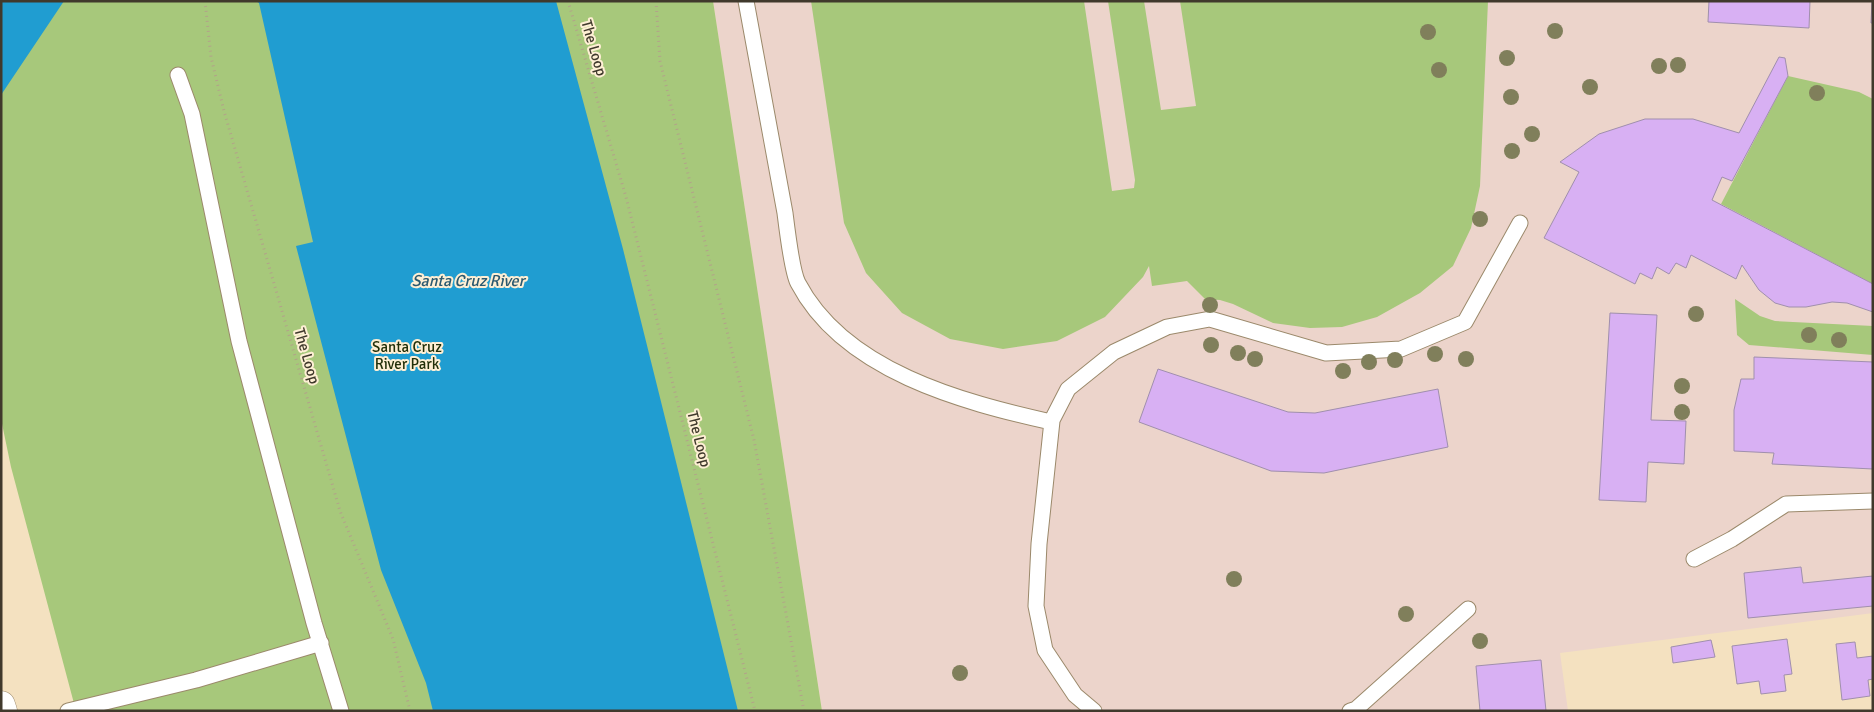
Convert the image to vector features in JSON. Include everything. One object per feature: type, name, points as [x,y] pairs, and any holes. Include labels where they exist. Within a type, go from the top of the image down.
[{"type":"main road","points":[[1,705],[3,711]]},
{"type":"lane","points":[[746,1],[797,282],[829,327],[882,366],[936,390],[1014,414],[1052,421]]},
{"type":"lane","points":[[178,75],[192,114],[239,341],[341,711]]},
{"type":"lane","points":[[1094,711],[1075,695],[1045,650],[1036,606],[1039,544],[1052,421],[1068,389],[1114,352],[1167,328],[1210,319],[1326,353],[1401,349],[1465,322],[1520,223]]},
{"type":"lane","points":[[1694,559],[1732,539],[1786,504],[1873,501]]},
{"type":"lane","points":[[1350,711],[1363,703],[1468,609]]},
{"type":"lane","points":[[68,711],[196,680],[321,643]]},
{"type":"path","name":"The Loop","points":[[205,1],[211,58],[230,130],[340,511],[393,640],[410,711]]},
{"type":"path","name":"The Loop","points":[[568,1],[626,197],[755,711]]},
{"type":"path","points":[[656,1],[660,61],[754,440],[804,711]]},
{"type":"shaded area","points":[[713,1],[1873,1],[1873,613],[1560,653],[1568,711],[822,711]]},
{"type":"green space","name":"Santa Cruz River Park","points":[[1,1],[713,1],[822,711],[76,711],[11,467],[1,419]]},
{"type":"green space","points":[[811,1],[1084,1],[1112,191],[1134,188],[1135,180],[1108,1],[1144,1],[1161,110],[1196,106],[1180,1],[1488,1],[1480,186],[1471,228],[1453,266],[1420,293],[1377,317],[1342,327],[1310,328],[1273,323],[1233,304],[1220,300],[1205,299],[1187,281],[1152,286],[1149,266],[1143,277],[1105,317],[1057,341],[1003,349],[950,339],[902,313],[866,273],[844,223]]},
{"type":"green space","points":[[1788,76],[1859,92],[1873,99],[1873,284],[1721,204]]},
{"type":"green space","points":[[1735,299],[1760,316],[1775,321],[1873,326],[1873,355],[1749,345],[1737,335]]},
{"type":"water","points":[[1,1],[64,1],[1,95]]},
{"type":"water","name":"Santa Cruz River","points":[[256,1],[556,1],[623,249],[738,711],[433,711],[426,683],[381,570],[296,246],[313,242],[259,3]]},
{"type":"building","points":[[1709,1],[1810,1],[1809,28],[1708,22]]},
{"type":"building","points":[[1872,1],[1873,23],[1871,23]]},
{"type":"building","points":[[1779,57],[1785,58],[1788,76],[1732,181],[1722,177],[1712,200],[1873,284],[1873,312],[1847,303],[1832,302],[1806,307],[1789,307],[1775,303],[1759,290],[1742,265],[1736,279],[1691,255],[1686,268],[1676,263],[1669,274],[1657,267],[1652,279],[1640,273],[1635,284],[1544,238],[1579,172],[1560,162],[1599,134],[1645,119],[1693,119],[1739,133]]},
{"type":"building","points":[[1610,313],[1657,315],[1651,420],[1686,421],[1684,464],[1648,462],[1646,502],[1599,500]]},
{"type":"building","points":[[1754,357],[1873,362],[1873,469],[1772,464],[1774,453],[1734,451],[1734,410],[1741,379],[1754,379]]},
{"type":"building","points":[[1158,369],[1288,412],[1315,413],[1438,389],[1448,447],[1324,473],[1271,471],[1139,422]]},
{"type":"building","points":[[1801,567],[1803,583],[1873,576],[1873,606],[1748,618],[1744,573]]},
{"type":"building","points":[[1787,639],[1792,674],[1784,675],[1786,691],[1761,694],[1759,681],[1737,684],[1732,646]]},
{"type":"building","points":[[1711,640],[1715,657],[1673,663],[1671,647]]},
{"type":"building","points":[[1855,642],[1857,658],[1873,656],[1873,679],[1868,680],[1870,696],[1842,700],[1836,644]]},
{"type":"building","points":[[1541,660],[1546,711],[1480,711],[1476,666]]}]
